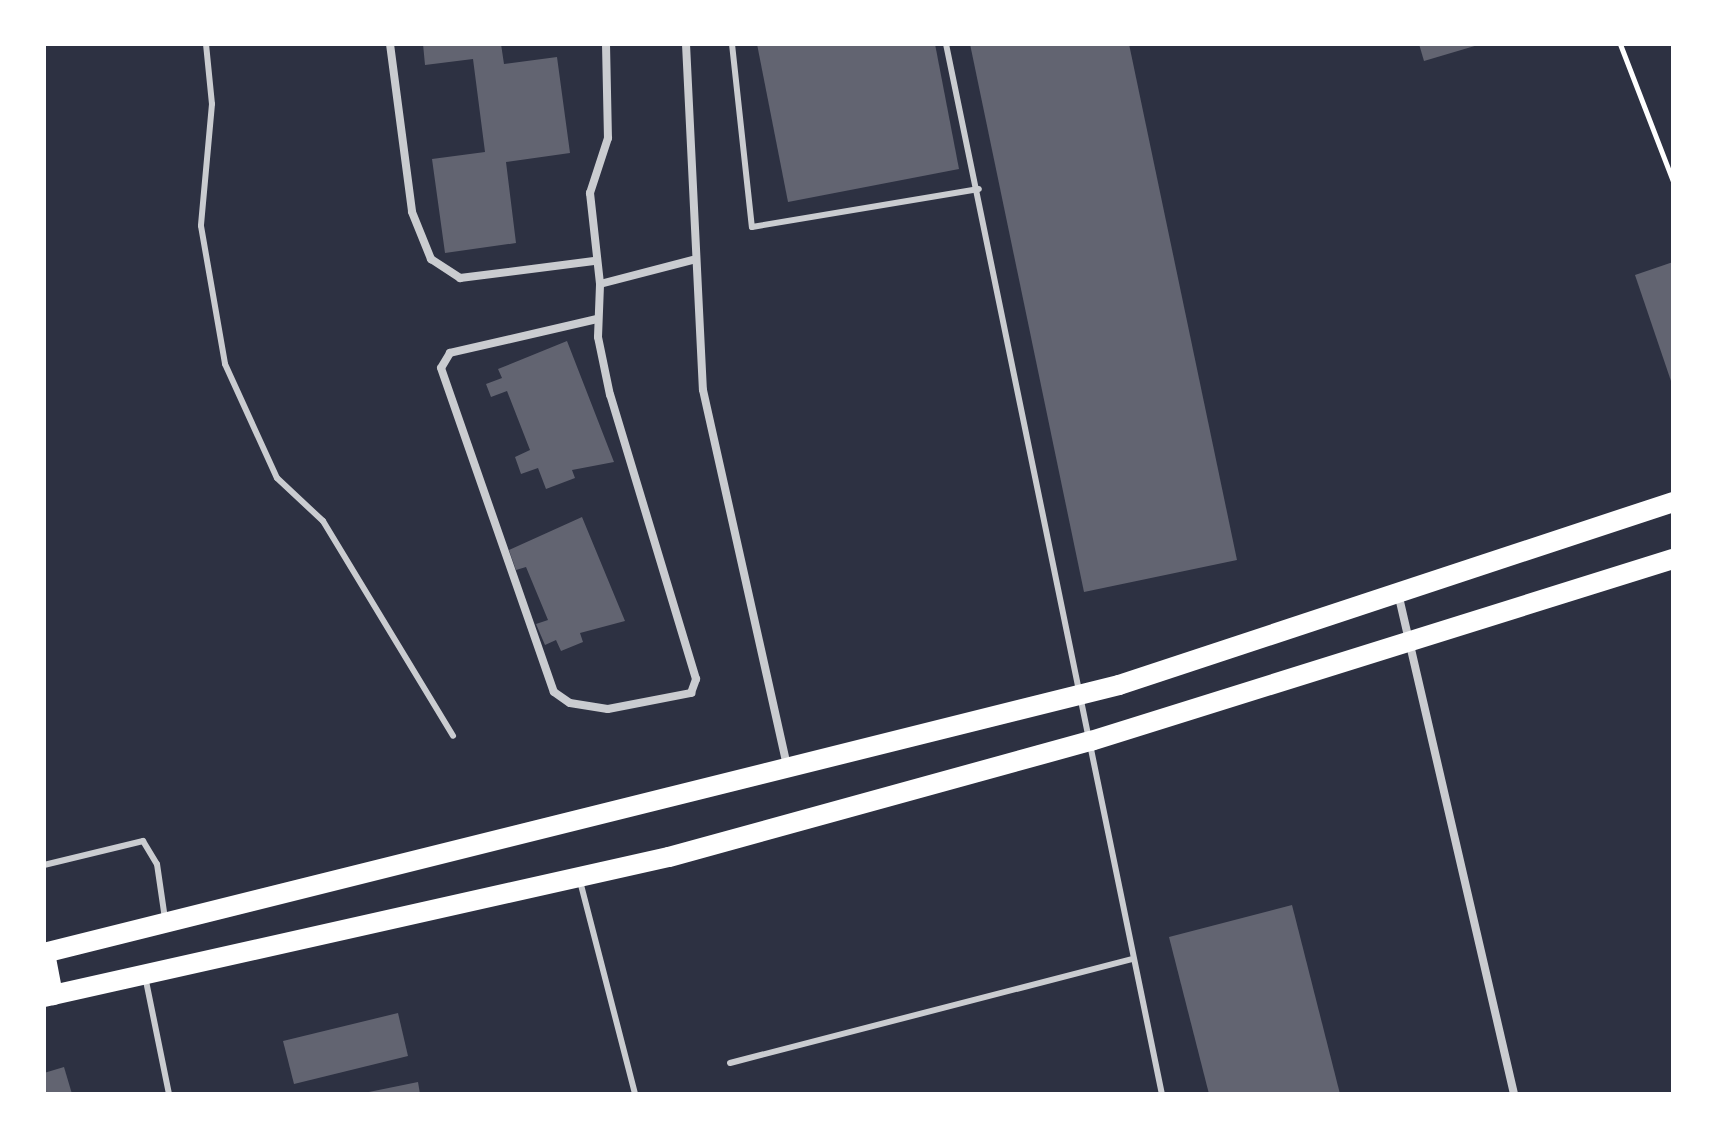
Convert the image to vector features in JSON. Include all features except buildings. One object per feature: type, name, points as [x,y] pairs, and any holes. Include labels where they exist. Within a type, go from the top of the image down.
[{"type":"main road","points":[[1673,502],[1119,685],[1080,690],[789,771],[44,953],[48,996],[579,878],[1091,741],[1412,638],[1673,559]]},
{"type":"street","points":[[390,44],[412,212],[431,259],[460,278],[594,261]]},
{"type":"street","points":[[597,319],[450,353],[441,368],[554,692],[570,703],[608,709],[691,693],[696,679],[610,395],[597,319],[600,284],[594,261],[590,193],[608,138],[606,44]]},
{"type":"street","points":[[686,44],[693,260],[703,390],[789,771]]},
{"type":"street","points":[[600,284],[693,260]]},
{"type":"street","points":[[1398,593],[1412,638],[1514,1094]]},
{"type":"lane","points":[[206,44],[212,104],[201,226],[225,364],[277,478],[323,521],[453,736]]},
{"type":"lane","points":[[732,44],[752,227],[979,189]]},
{"type":"lane","points":[[946,44],[979,189],[1091,741],[1131,959],[1162,1094]]},
{"type":"lane","points":[[44,865],[143,841],[157,864],[165,924]]},
{"type":"lane","points":[[579,878],[635,1094]]},
{"type":"lane","points":[[730,1063],[1131,959]]},
{"type":"lane","points":[[145,975],[169,1094]]},
{"type":"path","points":[[1620,44],[1673,181]]}]
